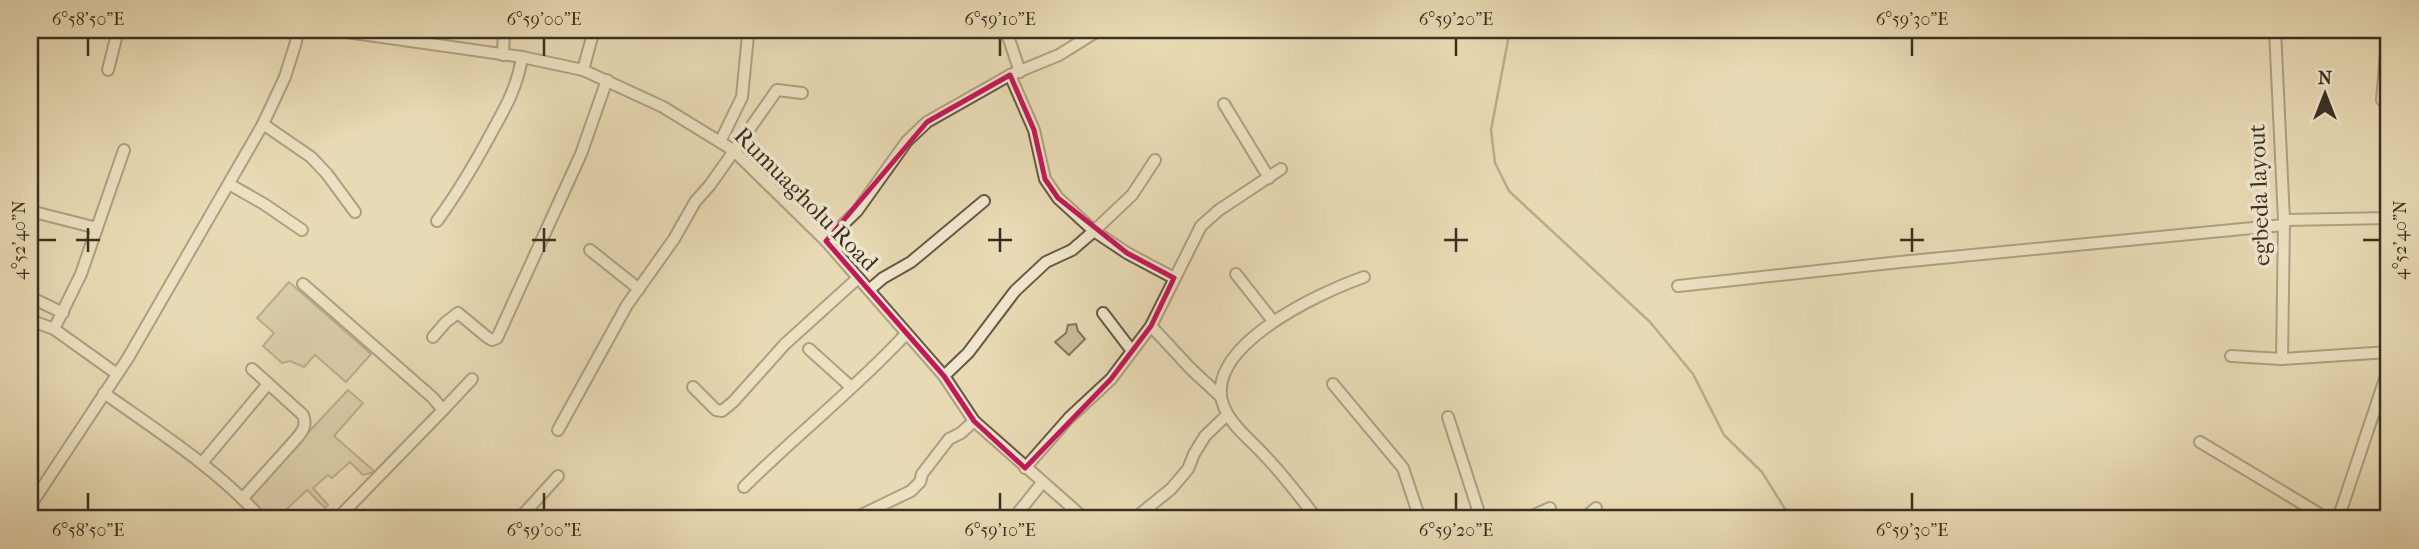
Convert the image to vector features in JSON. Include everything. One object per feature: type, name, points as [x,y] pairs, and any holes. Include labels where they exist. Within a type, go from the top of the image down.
[{"type":"street","points":[[108,70],[118,30]]},
{"type":"street","name":"Rumuagholu Road","points":[[334,30],[390,34],[583,70],[663,107],[733,150],[826,242],[869,290],[905,335],[944,376],[974,421],[1085,519]]},
{"type":"street","points":[[503,55],[504,30]]},
{"type":"street","points":[[583,70],[594,30]]},
{"type":"street","points":[[1006,30],[1015,73],[1034,130],[1045,179],[1058,198],[1094,231],[1127,253],[1174,278]]},
{"type":"street","points":[[826,242],[857,211],[907,141],[927,122],[1015,73],[1059,55],[1099,30]]},
{"type":"street","name":"egbeda layout","points":[[2275,30],[2284,223],[2282,359]]},
{"type":"street","points":[[2382,100],[2388,30]]},
{"type":"street","points":[[30,506],[117,374],[263,124],[285,77],[296,42],[294,31]]},
{"type":"street","points":[[720,142],[742,97],[748,35]]},
{"type":"street","points":[[437,221],[478,159],[511,98],[520,73],[522,57]]},
{"type":"street","points":[[433,337],[458,313],[487,337],[492,340],[497,338],[581,154],[607,80]]},
{"type":"street","points":[[558,430],[612,331],[674,239],[695,202],[777,90],[802,93]]},
{"type":"street","points":[[1224,104],[1269,177]]},
{"type":"street","points":[[263,124],[311,157],[355,212]]},
{"type":"street","points":[[54,329],[81,274],[124,150]]},
{"type":"street","points":[[944,376],[968,353],[1015,290],[1046,262],[1072,250],[1094,231],[1132,195],[1155,160]]},
{"type":"street","points":[[1025,468],[1069,418],[1111,379],[1151,326],[1201,226],[1219,210],[1280,169]]},
{"type":"street","points":[[229,184],[302,230]]},
{"type":"street","points":[[869,290],[883,278],[911,262],[984,201]]},
{"type":"street","points":[[30,211],[97,228]]},
{"type":"street","points":[[1678,286],[2284,223],[2389,218]]},
{"type":"street","points":[[590,250],[639,289]]},
{"type":"street","points":[[1236,274],[1273,321]]},
{"type":"street","points":[[1220,395],[1227,370],[1238,354],[1273,321],[1303,304],[1364,277]]},
{"type":"street","points":[[693,387],[716,410],[722,411],[785,344],[858,278]]},
{"type":"street","points":[[303,284],[433,398],[443,410]]},
{"type":"street","points":[[30,297],[63,313]]},
{"type":"street","points":[[1103,313],[1132,351]]},
{"type":"street","points":[[30,320],[54,329],[117,374]]},
{"type":"street","points":[[1151,326],[1191,369],[1220,395],[1227,415],[1286,478],[1317,519]]},
{"type":"street","points":[[744,487],[905,335]]},
{"type":"street","points":[[809,349],[851,387]]},
{"type":"street","points":[[2231,356],[2282,359],[2389,352]]},
{"type":"street","points":[[2338,519],[2389,368]]},
{"type":"street","points":[[243,498],[296,439],[305,425],[303,415],[252,369]]},
{"type":"street","points":[[337,519],[472,379]]},
{"type":"street","points":[[202,463],[268,384]]},
{"type":"street","points":[[1333,384],[1403,468],[1420,519]]},
{"type":"street","points":[[104,393],[202,463],[243,498],[262,519]]},
{"type":"street","points":[[1134,519],[1171,489],[1188,469],[1205,436],[1227,415]]},
{"type":"street","points":[[1448,417],[1481,519]]},
{"type":"street","points":[[853,519],[911,491],[949,439],[961,433],[974,421]]},
{"type":"street","points":[[2200,442],[2328,519]]},
{"type":"street","points":[[519,519],[558,476]]},
{"type":"street","points":[[1013,519],[1042,483]]},
{"type":"street","points":[[1525,519],[1550,508]]},
{"type":"street","points":[[1583,519],[1596,508]]},
{"type":"highlighted area","points":[[1010,75],[1034,130],[1045,179],[1058,198],[1127,253],[1174,278],[1151,326],[1111,379],[1025,468],[974,421],[944,376],[826,241],[927,122]]},
{"type":"shaded area","points":[[289,282],[371,354],[346,382],[315,355],[304,367],[290,361],[282,363],[263,346],[274,333],[257,318]]},
{"type":"shaded area","points":[[1076,324],[1085,339],[1069,355],[1055,342],[1066,333],[1068,325]]},
{"type":"shaded area","points":[[348,390],[363,403],[334,436],[375,472],[363,475],[350,462],[332,478],[328,475],[313,488],[328,505],[325,508],[307,490],[287,509],[267,518],[248,497]]},
{"type":"waterway","points":[[1510,30],[1491,130],[1495,163],[1509,191],[1650,322],[1693,374],[1724,435],[1762,472],[1785,509],[1803,519]]}]
